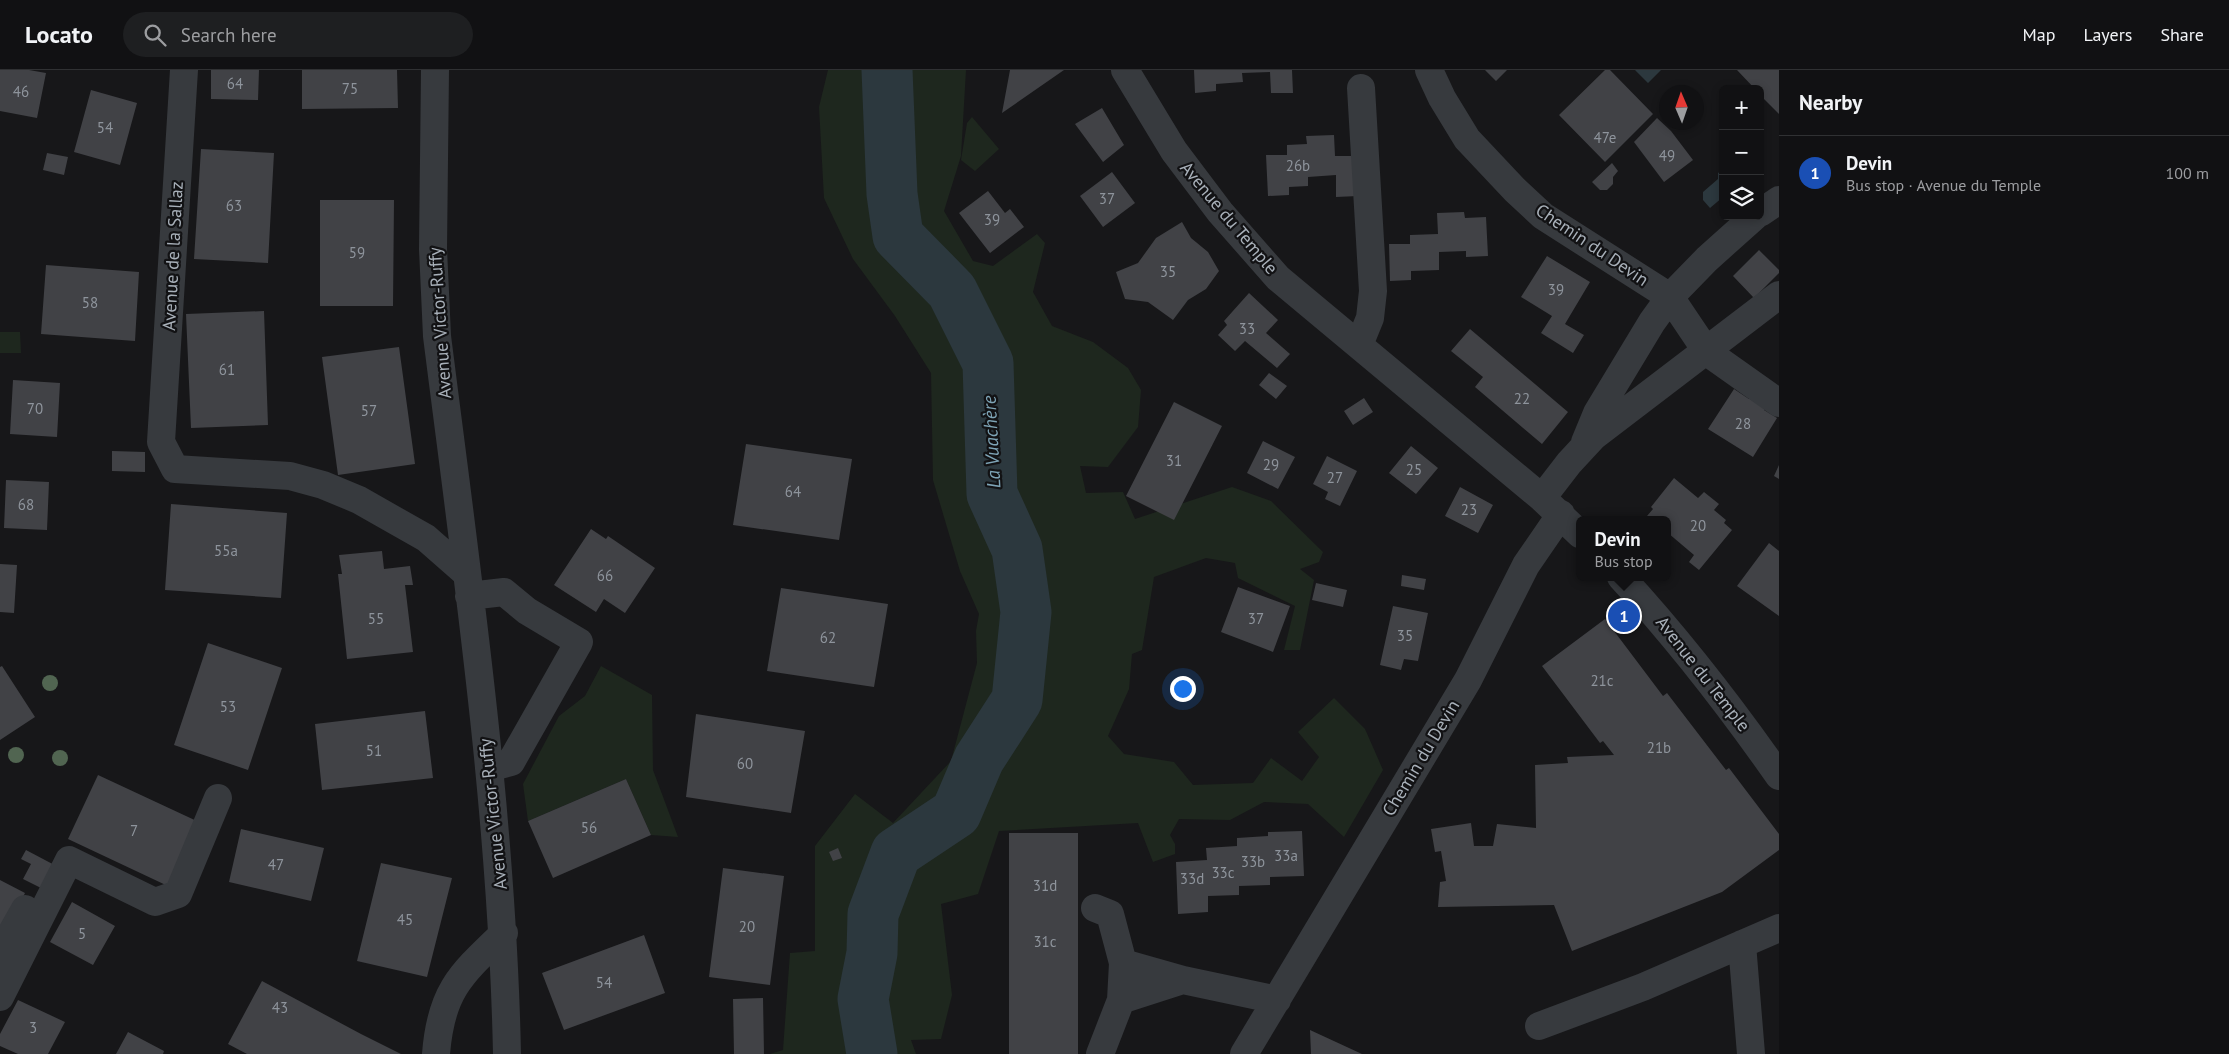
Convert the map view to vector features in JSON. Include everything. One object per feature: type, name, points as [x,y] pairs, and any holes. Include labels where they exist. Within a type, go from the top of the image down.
[{"type":"street","name":"Avenue de la Sallaz","points":[[184,70],[162,442],[175,469],[290,476],[323,485],[358,500],[426,538],[468,585]]},
{"type":"street","name":"Avenue Victor-Ruffy","points":[[435,70],[433,249],[438,336],[489,768],[504,933],[507,1054]]},
{"type":"street","name":"Avenue du Temple","points":[[1125,70],[1174,151],[1220,212],[1278,278],[1552,506],[1576,530]]},
{"type":"street","name":"Chemin du Devin","points":[[1429,70],[1442,98],[1467,139],[1515,190],[1543,216],[1670,297],[1706,352],[1779,403]]},
{"type":"street","points":[[1359,345],[1370,318],[1373,292],[1361,88]]},
{"type":"street","points":[[1764,210],[1779,200]]},
{"type":"street","name":"Chemin du Devin","points":[[1244,1054],[1468,680],[1526,565],[1552,506],[1584,447],[1597,412],[1652,322],[1670,297],[1707,259],[1751,220]]},
{"type":"street","name":"Chemin du Devin","points":[[1584,447],[1594,436],[1779,295]]},
{"type":"street","name":"Avenue du Temple","points":[[1625,581],[1666,626],[1728,703],[1779,776]]},
{"type":"street","points":[[468,585],[504,592],[526,611],[579,642],[512,762],[489,768]]},
{"type":"street","points":[[0,997],[69,860],[155,902],[178,894],[218,798]]},
{"type":"street","points":[[0,953],[35,891]]},
{"type":"street","points":[[1095,908],[1110,914],[1123,963],[1120,1000],[1100,1054]]},
{"type":"street","points":[[1539,1026],[1643,988],[1779,928]]},
{"type":"street","points":[[436,1054],[438,1035],[448,995],[464,972],[504,933]]},
{"type":"street","points":[[1742,944],[1751,1054]]},
{"type":"street","points":[[1123,963],[1182,980],[1277,1000]]},
{"type":"street","points":[[1120,1000],[1182,980]]},
{"type":"shaded area","points":[[828,70],[966,70],[961,156],[944,211],[973,261],[993,266],[1037,234],[1045,243],[1033,292],[1052,326],[1093,342],[1128,368],[1141,390],[1138,427],[1108,467],[1080,466],[1086,493],[1123,492],[1135,519],[1232,487],[1271,501],[1323,552],[1319,562],[1300,569],[1314,580],[1300,650],[1284,650],[1295,606],[1238,578],[1235,563],[1206,558],[1154,577],[1142,650],[1132,654],[1129,689],[1108,736],[1124,754],[1174,762],[1193,785],[1253,783],[1271,758],[1302,781],[1319,757],[1298,732],[1334,698],[1365,729],[1383,770],[1344,837],[1308,804],[1264,802],[1230,820],[1179,819],[1170,835],[1175,844],[1175,854],[1153,862],[1138,823],[999,831],[978,894],[941,904],[952,995],[941,1039],[911,1040],[916,1054],[770,1054],[783,1050],[790,953],[815,951],[815,846],[855,794],[893,823],[951,761],[977,663],[976,631],[979,614],[960,571],[933,480],[931,373],[895,316],[853,259],[824,198],[819,107]]},
{"type":"shaded area","points":[[1635,70],[1661,70],[1648,83]]},
{"type":"shaded area","points":[[972,117],[999,149],[975,171],[961,160],[967,123]]},
{"type":"shaded area","points":[[1718,173],[1719,200],[1710,208],[1703,200],[1703,192],[1718,179]]},
{"type":"shaded area","points":[[0,332],[20,332],[21,353],[0,353]]},
{"type":"shaded area","points":[[601,666],[652,695],[653,770],[678,837],[651,835],[626,779],[528,821],[523,784],[559,716],[585,696]]},
{"type":"building","points":[[0,70],[29,70],[46,73],[37,118],[0,111]]},
{"type":"building","points":[[211,70],[259,70],[258,100],[211,99]]},
{"type":"building","points":[[302,70],[397,70],[398,108],[302,109]]},
{"type":"building","points":[[1010,70],[1064,70],[1002,113]]},
{"type":"building","points":[[1194,70],[1292,70],[1293,93],[1271,93],[1270,72],[1242,73],[1243,82],[1216,84],[1216,91],[1195,93]]},
{"type":"building","points":[[1485,70],[1507,70],[1496,81]]},
{"type":"building","points":[[1605,70],[1610,70],[1653,114],[1605,162],[1559,115]]},
{"type":"building","points":[[1737,70],[1779,70],[1779,114],[1764,99],[1764,85],[1751,85]]},
{"type":"building","points":[[91,90],[137,103],[120,165],[74,152]]},
{"type":"building","points":[[1102,108],[1124,145],[1103,162],[1075,124]]},
{"type":"building","points":[[1657,118],[1659,120],[1659,130],[1670,130],[1693,160],[1664,182],[1634,142]]},
{"type":"building","points":[[1334,135],[1335,156],[1357,156],[1358,196],[1336,197],[1336,175],[1308,177],[1308,186],[1289,187],[1289,195],[1268,196],[1266,155],[1287,155],[1287,145],[1307,144],[1306,136]]},
{"type":"building","points":[[201,149],[274,153],[268,263],[194,259]]},
{"type":"building","points":[[47,153],[68,157],[64,175],[43,170]]},
{"type":"building","points":[[1612,163],[1618,171],[1613,177],[1613,184],[1607,190],[1600,190],[1592,182]]},
{"type":"building","points":[[1112,172],[1135,203],[1103,227],[1080,196]]},
{"type":"building","points":[[988,191],[1005,213],[1010,209],[1024,227],[990,253],[959,213]]},
{"type":"building","points":[[320,200],[394,200],[393,306],[320,306]]},
{"type":"building","points":[[1464,212],[1465,218],[1486,217],[1488,256],[1466,257],[1466,251],[1439,252],[1439,270],[1411,271],[1411,280],[1390,281],[1389,244],[1410,244],[1410,235],[1438,234],[1437,213]]},
{"type":"building","points":[[1182,222],[1191,238],[1208,252],[1219,271],[1206,289],[1188,300],[1173,320],[1148,302],[1125,299],[1116,272],[1138,263],[1156,238]]},
{"type":"building","points":[[1759,250],[1779,270],[1779,273],[1754,298],[1733,276]]},
{"type":"building","points":[[1547,256],[1590,282],[1565,324],[1584,335],[1573,353],[1541,333],[1552,316],[1521,297]]},
{"type":"building","points":[[46,265],[139,272],[135,341],[41,334]]},
{"type":"building","points":[[1249,293],[1278,320],[1266,333],[1290,354],[1277,368],[1245,341],[1235,351],[1218,335],[1227,325],[1224,321]]},
{"type":"building","points":[[264,311],[268,425],[191,428],[186,314]]},
{"type":"building","points":[[1470,329],[1568,412],[1542,444],[1475,387],[1483,377],[1451,351]]},
{"type":"building","points":[[399,347],[415,464],[338,475],[322,357]]},
{"type":"building","points":[[1269,373],[1287,386],[1276,399],[1259,385]]},
{"type":"building","points":[[13,380],[60,383],[57,437],[10,434]]},
{"type":"building","points":[[1734,389],[1749,399],[1751,395],[1767,405],[1764,410],[1777,418],[1753,457],[1708,429]]},
{"type":"building","points":[[1364,398],[1373,412],[1353,425],[1344,411]]},
{"type":"building","points":[[1174,402],[1222,426],[1174,520],[1126,496]]},
{"type":"building","points":[[1263,441],[1295,457],[1278,489],[1247,473]]},
{"type":"building","points":[[746,444],[852,459],[839,540],[733,525]]},
{"type":"building","points":[[1411,446],[1438,468],[1416,494],[1389,473]]},
{"type":"building","points":[[112,451],[145,452],[145,472],[112,471]]},
{"type":"building","points":[[1327,456],[1357,471],[1340,506],[1325,499],[1328,492],[1313,484]]},
{"type":"building","points":[[1779,465],[1779,479],[1774,476]]},
{"type":"building","points":[[1674,478],[1698,498],[1704,492],[1719,504],[1714,510],[1726,520],[1724,523],[1732,530],[1699,570],[1689,562],[1694,555],[1671,536],[1671,516],[1647,516],[1653,509],[1651,507]]},
{"type":"building","points":[[6,480],[49,482],[47,530],[4,528]]},
{"type":"building","points":[[1460,487],[1493,505],[1478,533],[1445,516]]},
{"type":"building","points":[[171,504],[287,513],[281,598],[165,590]]},
{"type":"building","points":[[591,529],[606,539],[608,536],[655,568],[625,613],[604,599],[596,612],[554,585]]},
{"type":"building","points":[[1769,543],[1779,551],[1779,616],[1737,586]]},
{"type":"building","points":[[382,551],[384,569],[410,566],[413,585],[405,585],[413,652],[347,659],[338,574],[342,574],[339,555]]},
{"type":"building","points":[[0,564],[17,565],[14,613],[0,612]]},
{"type":"building","points":[[1402,575],[1426,579],[1424,590],[1401,586]]},
{"type":"building","points":[[1316,583],[1347,590],[1343,607],[1312,600]]},
{"type":"building","points":[[1238,587],[1290,606],[1273,652],[1221,632]]},
{"type":"building","points":[[781,588],[888,604],[874,687],[767,671]]},
{"type":"building","points":[[1393,606],[1428,613],[1418,661],[1404,659],[1401,670],[1380,665]]},
{"type":"building","points":[[1605,619],[1663,696],[1667,693],[1726,770],[1729,768],[1779,834],[1779,850],[1722,892],[1572,951],[1554,905],[1438,907],[1440,882],[1446,881],[1441,851],[1435,852],[1431,829],[1471,823],[1474,846],[1493,846],[1497,824],[1536,828],[1535,765],[1568,763],[1567,757],[1614,755],[1603,741],[1600,743],[1542,666]]},
{"type":"building","points":[[208,643],[282,668],[248,770],[174,745]]},
{"type":"building","points":[[2,666],[35,717],[0,740],[0,667]]},
{"type":"building","points":[[425,711],[433,778],[322,790],[315,724]]},
{"type":"building","points":[[696,714],[805,731],[791,813],[686,797]]},
{"type":"building","points":[[98,775],[201,823],[170,887],[68,839]]},
{"type":"building","points":[[626,779],[651,835],[553,878],[528,821]]},
{"type":"building","points":[[241,829],[324,848],[311,901],[229,882]]},
{"type":"building","points":[[1302,831],[1304,876],[1270,877],[1270,885],[1239,886],[1239,895],[1208,896],[1208,912],[1178,914],[1176,862],[1207,860],[1206,848],[1237,846],[1237,838],[1268,836],[1268,832]]},
{"type":"building","points":[[1009,833],[1078,833],[1078,1054],[1009,1054]]},
{"type":"building","points":[[838,848],[842,858],[833,861],[829,852]]},
{"type":"building","points":[[26,850],[62,869],[49,892],[23,879],[31,864],[21,859]]},
{"type":"building","points":[[381,863],[452,878],[427,977],[357,961]]},
{"type":"building","points":[[723,868],[784,876],[770,985],[709,977]]},
{"type":"building","points":[[0,880],[25,893],[2,939],[0,938]]},
{"type":"building","points":[[72,902],[115,926],[93,965],[50,942]]},
{"type":"building","points":[[644,935],[665,993],[564,1030],[542,973]]},
{"type":"building","points":[[262,981],[401,1054],[247,1054],[228,1044]]},
{"type":"building","points":[[763,998],[764,1054],[734,1054],[733,999]]},
{"type":"building","points":[[18,1000],[65,1022],[48,1054],[18,1054],[0,1046],[0,1034]]},
{"type":"building","points":[[1310,1030],[1362,1054],[1311,1054]]},
{"type":"building","points":[[128,1032],[164,1051],[163,1054],[116,1054]]},
{"type":"waterway","name":"La Vuachère","points":[[872,1054],[863,999],[872,953],[873,914],[896,853],[956,813],[979,759],[1017,700],[1026,612],[1017,549],[992,494],[988,363],[952,291],[898,236],[892,194],[887,70]]},
{"type":"place","name":"Devin","points":[[1624,616]]}]
